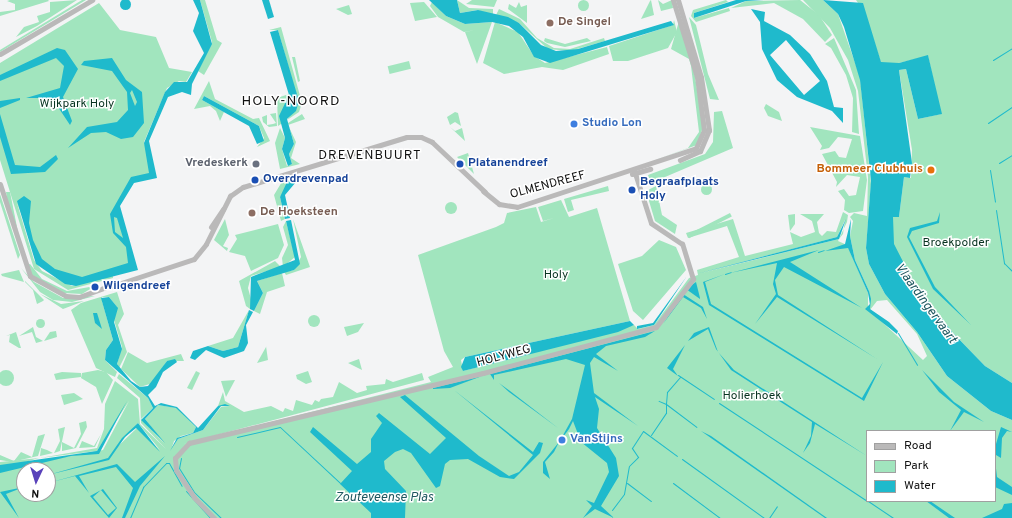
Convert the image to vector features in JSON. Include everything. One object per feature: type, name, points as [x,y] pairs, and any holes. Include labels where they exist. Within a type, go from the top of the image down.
[{"type":"street","points":[[0,54],[86,2],[92,0]]},
{"type":"street","points":[[673,0],[697,77],[704,110]]},
{"type":"street","points":[[678,0],[701,77],[704,110]]},
{"type":"street","name":"OLMENDREEF","points":[[0,184],[25,265],[36,281],[66,296],[109,287],[186,263],[203,248],[224,208],[238,190],[290,172],[412,136],[432,142],[499,204],[513,207],[634,172],[696,148],[704,133],[704,110]]},
{"type":"street","name":"HOLYWEG","points":[[214,518],[185,486],[176,470],[175,458],[195,440],[654,329],[693,279],[682,244],[651,224],[634,172]]},
{"type":"green space","points":[[77,0],[37,26],[16,37],[24,27],[39,22],[37,16],[50,12],[50,2]]},
{"type":"green space","points":[[82,0],[86,0],[0,52],[0,50]]},
{"type":"green space","points":[[200,0],[205,0],[217,40],[222,43],[204,75],[198,71],[212,42]]},
{"type":"green space","points":[[457,0],[469,8],[493,9],[493,15],[477,10],[460,13]]},
{"type":"green space","points":[[472,0],[497,0],[494,7],[466,4]]},
{"type":"green space","points":[[581,0],[585,0],[587,1],[587,9],[581,10],[578,7],[578,3]]},
{"type":"green space","points":[[651,0],[654,15],[641,19],[650,1]]},
{"type":"green space","points":[[658,0],[663,4],[672,0],[673,8],[661,11]]},
{"type":"green space","points":[[726,0],[728,2],[694,13],[694,18],[729,8],[730,11],[696,22],[691,16],[693,10]]},
{"type":"green space","points":[[800,0],[819,15],[832,35],[825,42],[803,19],[774,3],[731,8],[746,1]]},
{"type":"green space","name":"Holierhoek","points":[[803,0],[823,0],[838,14],[860,77],[871,184],[866,248],[869,264],[885,294],[917,332],[947,376],[991,411],[1012,420],[1012,509],[996,518],[0,518],[0,466],[16,466],[16,502],[56,502],[56,462],[37,462],[103,450],[129,401],[97,451],[40,458],[97,448],[104,429],[105,404],[115,381],[138,399],[140,424],[166,449],[141,423],[140,398],[117,378],[119,374],[148,398],[153,408],[141,419],[164,443],[145,419],[158,405],[177,408],[196,427],[193,433],[181,436],[174,441],[172,447],[178,439],[203,430],[221,407],[229,407],[218,406],[223,392],[225,401],[244,412],[271,406],[283,412],[285,408],[293,411],[296,400],[312,405],[315,400],[319,402],[321,399],[333,397],[339,382],[357,393],[367,390],[366,386],[385,384],[386,379],[393,382],[422,373],[424,380],[183,444],[431,382],[428,377],[453,367],[444,351],[418,255],[496,227],[504,223],[507,213],[536,207],[541,222],[554,218],[543,221],[538,207],[561,200],[569,217],[597,208],[630,321],[465,357],[461,360],[463,371],[634,325],[638,329],[654,325],[689,278],[698,275],[697,270],[739,257],[727,226],[688,238],[686,233],[733,219],[745,256],[793,244],[790,232],[801,237],[815,232],[812,221],[800,214],[824,214],[817,222],[819,233],[822,236],[827,231],[836,232],[843,212],[848,215],[847,222],[844,229],[845,220],[837,237],[701,273],[839,239],[838,241],[847,245],[868,293],[868,309],[923,360],[927,356],[917,334],[887,300],[877,301],[870,310],[869,291],[855,260],[850,236],[853,221],[850,217],[854,213],[867,216],[868,177],[858,91],[848,60],[830,28]],"holes":[[[138,423],[160,450],[137,428],[114,450]]]},
{"type":"green space","name":"Broekpolder","points":[[856,0],[1012,0],[1012,383],[985,366],[953,333],[914,283],[891,241],[893,216],[899,217],[904,177],[911,178],[912,150],[899,70],[906,69],[918,119],[941,114],[928,56],[899,63],[881,63],[865,13]]},
{"type":"green space","points":[[7,1],[49,1],[0,16],[0,12],[15,10],[15,4]]},
{"type":"green space","points":[[424,2],[437,17],[415,21],[410,3]]},
{"type":"green space","points":[[432,2],[446,16],[465,24],[492,22],[477,64],[465,32],[475,30],[464,32],[438,17],[430,6]]},
{"type":"green space","points":[[519,2],[521,7],[527,5],[527,23],[508,9],[509,4],[516,8]]},
{"type":"green space","name":"Wijkpark Holy","points":[[99,3],[120,30],[156,37],[169,68],[192,72],[186,82],[179,81],[167,88],[144,142],[154,175],[133,180],[117,207],[134,265],[109,273],[67,280],[40,261],[17,203],[34,260],[42,271],[72,286],[113,274],[113,278],[68,290],[34,269],[0,160],[0,63]]},
{"type":"green space","points":[[349,5],[352,14],[348,15],[336,9]]},
{"type":"green space","points":[[499,9],[520,19],[537,38],[554,48],[570,49],[604,38],[605,41],[570,51],[548,49],[519,23],[496,15]]},
{"type":"green space","points":[[689,17],[696,25],[708,74],[719,100],[710,99]]},
{"type":"green space","points":[[674,20],[677,32],[668,48],[628,61],[613,61],[609,46],[673,25]]},
{"type":"green space","points":[[679,21],[694,70],[703,127],[697,145],[642,165],[688,148],[699,132],[689,59],[671,49]]},
{"type":"green space","points":[[495,22],[518,32],[534,56],[545,63],[607,47],[609,54],[563,70],[542,67],[504,74],[483,63]]},
{"type":"green space","points":[[281,27],[302,103],[299,112],[287,120],[299,104],[278,30],[269,30]]},
{"type":"green space","points":[[545,38],[565,44],[587,38],[591,41],[565,47],[547,43],[544,41]]},
{"type":"green space","points":[[834,38],[856,90],[859,134],[852,132],[853,98],[846,75],[831,48],[825,44]]},
{"type":"green space","points":[[292,57],[295,57],[300,81],[298,82]]},
{"type":"green space","points":[[409,61],[411,69],[390,74],[388,66]]},
{"type":"green space","points":[[209,81],[215,99],[253,119],[259,118],[270,141],[257,147],[264,138],[259,126],[204,96],[202,100],[224,112],[220,121],[216,111],[210,106],[194,109]]},
{"type":"green space","points":[[289,94],[281,124],[278,126],[277,98]]},
{"type":"green space","points":[[766,104],[779,112],[782,121],[768,116],[764,108]]},
{"type":"green space","points":[[722,111],[733,148],[651,183],[648,175],[705,154],[713,142],[714,112]]},
{"type":"green space","points":[[455,112],[458,113],[461,126],[455,122],[450,125],[447,117]]},
{"type":"green space","points":[[276,113],[277,126],[269,127],[263,122],[262,117],[267,115],[267,125],[276,123],[270,114]]},
{"type":"green space","points":[[302,114],[305,119],[289,125],[288,123]]},
{"type":"green space","points":[[450,127],[455,131],[462,128],[465,141]]},
{"type":"green space","points":[[810,127],[860,136],[867,180],[863,211],[849,213],[844,210],[845,200],[838,191],[844,189],[849,196],[856,195],[860,177],[847,175],[836,187],[837,182],[822,154],[835,151],[839,157],[846,158],[852,139],[838,137],[829,148],[820,150],[822,146]]},
{"type":"green space","points":[[280,128],[285,138],[282,149],[287,166],[292,164],[289,154],[294,144],[289,128],[296,142],[291,158],[300,164],[280,169],[275,143]]},
{"type":"green space","points":[[468,153],[474,174],[457,157]]},
{"type":"green space","points":[[295,176],[280,197],[285,219],[281,221],[274,195],[283,180]]},
{"type":"green space","points":[[706,183],[710,185],[712,189],[710,193],[706,195],[702,193],[700,189],[702,185]]},
{"type":"green space","points":[[608,186],[609,191],[571,200],[574,210],[568,212],[564,199]]},
{"type":"green space","points":[[656,186],[662,215],[677,225],[675,234],[655,221],[646,191]]},
{"type":"green space","points":[[6,192],[10,192],[18,232],[7,199]]},
{"type":"green space","points":[[0,194],[20,255],[18,259],[0,202]]},
{"type":"green space","points":[[451,202],[455,204],[457,208],[455,212],[451,214],[447,212],[445,208],[447,204]]},
{"type":"green space","points":[[730,213],[732,217],[689,238],[687,235]]},
{"type":"green space","points":[[795,214],[795,224],[790,231],[788,215]]},
{"type":"green space","points":[[225,219],[229,235],[223,246],[228,248],[227,251],[214,240]]},
{"type":"green space","points":[[293,219],[310,267],[286,275],[284,272],[294,270],[301,257]]},
{"type":"green space","points":[[286,221],[295,257],[283,267],[282,258],[288,245],[283,227]]},
{"type":"green space","points":[[278,224],[284,245],[278,258],[251,271],[245,256],[229,252],[237,239],[235,235]]},
{"type":"green space","points":[[659,240],[676,247],[686,270],[643,320],[633,311],[618,264],[642,256]]},
{"type":"green space","points":[[275,261],[281,267],[251,276],[248,288],[252,303],[250,309],[246,306],[239,281]]},
{"type":"green space","points":[[30,264],[42,279],[67,291],[95,286],[82,294],[63,293],[32,275],[27,265]]},
{"type":"green space","points":[[21,268],[34,282],[63,298],[95,296],[72,302],[53,300],[40,292]]},
{"type":"green space","points":[[19,270],[24,282],[2,276],[1,274]]},
{"type":"green space","points":[[282,273],[285,286],[267,292],[260,314],[254,311],[263,293],[257,281]]},
{"type":"green space","points":[[25,282],[44,300],[43,301],[37,304],[33,290]]},
{"type":"green space","points":[[117,292],[124,314],[118,325],[127,352],[119,368],[117,364],[122,347],[114,320],[117,307],[109,297],[102,297],[113,340],[106,350],[105,360],[117,372],[115,377],[96,368],[71,310],[81,303]]},
{"type":"green space","points":[[40,294],[61,304],[84,301],[63,309]]},
{"type":"green space","points":[[249,310],[238,347],[223,351],[208,346],[233,338]]},
{"type":"green space","points":[[312,315],[316,315],[320,321],[316,327],[312,327],[308,323],[308,319]]},
{"type":"green space","points":[[38,319],[42,319],[44,323],[42,327],[38,327],[36,325],[36,321]]},
{"type":"green space","points":[[364,323],[358,332],[347,336],[344,327]]},
{"type":"green space","points":[[33,327],[36,337],[43,341],[36,343],[32,332],[19,336]]},
{"type":"green space","points":[[56,331],[57,337],[44,341],[50,332]]},
{"type":"green space","points":[[16,332],[21,348],[9,342],[10,335],[6,336]]},
{"type":"green space","points":[[266,347],[268,360],[257,363]]},
{"type":"green space","points":[[128,352],[147,363],[181,354],[184,361],[167,361],[153,383],[140,387],[121,369]]},
{"type":"green space","points":[[359,359],[362,370],[348,363]]},
{"type":"green space","points":[[6,370],[12,372],[14,378],[12,384],[6,386],[0,384],[0,372]]},
{"type":"green space","points":[[98,370],[106,372],[113,380],[102,404],[96,387],[81,378],[82,373]]},
{"type":"green space","points":[[196,371],[200,373],[192,390],[187,388]]},
{"type":"green space","points":[[308,371],[312,382],[306,384],[297,379],[296,375]]},
{"type":"green space","points":[[62,372],[81,373],[81,377],[56,380],[54,374]]},
{"type":"green space","points":[[235,380],[226,397],[221,381]]},
{"type":"green space","points":[[74,393],[83,399],[64,405],[61,395]]},
{"type":"green space","points":[[86,421],[87,427],[76,448],[62,451],[62,442],[74,448],[81,434],[79,423]]},
{"type":"green space","points":[[65,427],[60,451],[54,453],[60,441],[58,429]]},
{"type":"green space","points":[[45,434],[38,456],[14,461],[21,452],[32,457],[38,436]]},
{"type":"green space","points":[[101,434],[95,447],[79,448],[82,441],[94,446]]},
{"type":"green space","points":[[41,448],[47,450],[53,453],[40,456]]},
{"type":"green space","points":[[0,455],[14,461],[0,460]]},
{"type":"green space","points":[[39,458],[25,462],[16,462],[16,465],[11,466],[0,465],[0,462]]},
{"type":"water","points":[[123,-1],[127,-1],[129,0],[129,8],[123,9],[120,6],[120,2]]},
{"type":"water","points":[[193,0],[200,0],[212,44],[192,84],[191,95],[182,92],[168,97],[149,141],[157,178],[134,183],[120,206],[138,270],[76,286],[65,284],[36,264],[17,201],[24,196],[31,201],[29,223],[33,240],[42,259],[55,269],[82,277],[128,263],[126,247],[113,233],[110,214],[131,177],[149,173],[144,143],[165,92],[174,82],[187,82],[204,53],[193,31],[199,13]],"holes":[[[114,217],[117,218],[123,238],[115,232]]]},
{"type":"water","points":[[262,0],[269,0],[274,17],[268,19]]},
{"type":"water","points":[[429,0],[457,0],[460,13],[478,10],[508,17],[519,23],[541,45],[556,51],[578,49],[671,21],[674,25],[550,63],[534,57],[523,37],[509,26],[492,22],[465,24],[446,16]]},
{"type":"water","points":[[736,0],[764,0],[746,1],[694,18],[694,13]]},
{"type":"water","name":"Vlaardingervaart","points":[[823,0],[863,3],[881,62],[899,63],[928,55],[942,114],[918,119],[906,69],[899,70],[912,163],[910,178],[904,177],[899,217],[893,217],[894,244],[914,283],[953,333],[985,366],[1012,383],[1012,420],[991,411],[947,376],[917,332],[885,294],[869,264],[866,248],[871,181],[860,80],[844,27],[838,14]]},
{"type":"water","points":[[751,9],[765,12],[764,21],[790,35],[810,54],[827,81],[834,107],[843,108],[843,123],[832,111],[797,97],[777,80],[762,49],[760,22]],"holes":[[[786,40],[820,81],[804,95],[770,55]]]},
{"type":"water","points":[[278,30],[299,101],[296,111],[287,119],[294,144],[289,154],[292,164],[288,166],[282,149],[285,138],[279,116],[289,95],[270,32]]},
{"type":"water","points":[[57,48],[65,50],[78,69],[63,97],[72,121],[70,125],[52,98],[26,98],[60,88],[64,66],[56,58],[0,81],[0,75]]},
{"type":"water","points":[[112,58],[126,80],[142,92],[144,123],[133,137],[121,139],[106,132],[91,133],[68,148],[87,127],[117,122],[128,110],[127,92],[112,71],[81,65],[84,61]],"holes":[[[132,90],[137,102],[135,106],[130,93]]]},
{"type":"water","points":[[204,96],[259,126],[264,141],[257,144],[249,126],[202,100]]},
{"type":"water","points":[[20,98],[20,100],[0,108],[0,101]]},
{"type":"water","points":[[0,114],[15,165],[40,167],[56,155],[58,159],[45,172],[11,174],[0,137]]},
{"type":"water","points":[[295,177],[296,182],[285,195],[290,218],[285,219],[280,197],[287,182]]},
{"type":"water","points":[[940,212],[939,223],[912,231],[909,237],[935,287],[971,325],[933,289],[907,237],[910,228],[937,221]]},
{"type":"water","points":[[846,219],[839,239],[700,273],[837,237]]},
{"type":"water","points":[[851,219],[850,236],[855,260],[869,291],[871,299],[870,309],[889,322],[898,331],[897,334],[865,309],[870,304],[868,293],[848,248],[825,251],[845,244]]},
{"type":"water","points":[[291,220],[300,264],[294,270],[257,281],[263,293],[254,311],[250,309],[251,277],[295,260],[286,221]]},
{"type":"water","points":[[819,250],[790,262],[862,308],[784,267],[775,280],[778,295],[877,359],[777,297],[755,324],[776,294],[773,284],[777,263],[730,273]]},
{"type":"water","points":[[725,274],[705,282],[711,304],[862,398],[883,362],[864,401],[709,305],[703,282]]},
{"type":"water","points":[[687,276],[654,325],[637,329],[637,326],[653,323]]},
{"type":"water","points":[[696,282],[700,298],[700,299],[686,289]]},
{"type":"water","points":[[683,294],[703,307],[707,319],[701,308],[683,297],[663,324]]},
{"type":"water","points":[[109,297],[118,308],[114,322],[122,349],[117,364],[131,381],[140,387],[148,386],[167,361],[175,359],[177,362],[163,372],[156,387],[148,395],[155,406],[161,403],[177,407],[198,428],[218,406],[225,404],[230,406],[221,406],[203,430],[178,439],[170,451],[177,438],[193,433],[196,427],[176,408],[158,405],[145,419],[165,443],[141,420],[153,408],[148,398],[105,360],[106,350],[113,340],[101,298]]},
{"type":"water","points":[[249,310],[253,312],[246,325],[248,343],[244,351],[224,358],[206,350],[195,360],[190,358],[193,351],[208,346],[223,351],[238,347]]},
{"type":"water","points":[[93,313],[97,313],[102,329],[95,323]]},
{"type":"water","points":[[630,321],[634,325],[618,332],[463,371],[461,367],[465,357]]},
{"type":"water","points":[[709,327],[718,352],[708,329],[688,341],[694,333]]},
{"type":"water","points":[[655,331],[645,337],[606,346],[596,354],[618,371],[594,357],[590,363],[594,393],[638,426],[595,397],[599,409],[597,428],[616,458],[619,476],[601,506],[614,518],[595,509],[583,518],[592,506],[586,500],[594,503],[609,472],[607,463],[581,442],[573,421],[563,437],[564,441],[562,437],[572,419],[585,365],[566,359],[494,375],[494,380],[490,374]]},
{"type":"water","points":[[685,345],[673,369],[678,376],[667,368]]},
{"type":"water","points":[[719,353],[734,370],[866,455],[815,424],[810,443],[803,453],[811,436],[812,422],[731,370]]},
{"type":"water","points":[[922,370],[954,402],[984,422],[964,412],[951,430],[961,410],[939,392]]},
{"type":"water","points":[[482,376],[450,388],[433,389],[433,388]]},
{"type":"water","points":[[499,383],[510,391],[558,428],[509,392]]},
{"type":"water","name":"Zouteveense Plas","points":[[454,390],[533,452],[539,442],[543,443],[540,453],[514,479],[500,477],[468,459],[450,460],[445,464],[440,486],[436,488],[411,453],[403,449],[395,452],[384,461],[385,469],[406,491],[405,518],[371,518],[371,513],[340,484],[352,471],[310,432],[313,427],[357,464],[371,452],[371,439],[382,423],[376,416],[379,413],[430,454],[446,438],[400,397],[405,395],[479,456],[509,476],[519,472],[533,455]]},
{"type":"water","points":[[127,401],[99,454],[71,456],[46,462],[21,462],[97,451]]},
{"type":"water","points":[[138,423],[160,452],[136,428],[125,437],[109,460],[56,473],[108,458],[122,438]]},
{"type":"water","points":[[1001,427],[1012,432],[1007,431],[1002,438],[1001,458],[996,455],[996,444]]},
{"type":"water","points":[[701,431],[711,436],[827,518],[825,518]]},
{"type":"water","points":[[559,442],[554,452],[545,462],[550,479],[543,473],[543,462]]},
{"type":"water","points":[[165,456],[140,486],[125,518],[122,518],[133,488],[116,467],[79,476],[89,493],[75,476],[56,481],[117,464],[135,482]]},
{"type":"water","points":[[16,463],[16,469],[0,473],[0,465]]},
{"type":"water","points":[[996,468],[997,477],[1012,487],[1012,495],[996,487]]},
{"type":"water","points":[[16,489],[16,490],[6,494],[19,518],[0,492]]},
{"type":"water","points":[[103,489],[117,508],[109,518],[90,496],[101,490]],"holes":[[[101,490],[116,508],[108,515],[93,497]]]},
{"type":"water","points":[[927,502],[931,502],[955,518],[949,518]]},
{"type":"water","points":[[1012,503],[1012,518],[982,518],[1002,509],[1004,504]]},
{"type":"waterway","points":[[993,60],[1012,48]]},
{"type":"waterway","points":[[988,123],[1012,107]]},
{"type":"waterway","points":[[999,163],[1012,155]]},
{"type":"waterway","points":[[990,170],[995,202]]},
{"type":"waterway","points":[[996,210],[1004,263],[1012,271]]},
{"type":"waterway","points":[[818,252],[824,250]]},
{"type":"waterway","points":[[725,274],[731,272]]},
{"type":"waterway","points":[[898,333],[917,365]]},
{"type":"waterway","points":[[678,375],[714,399]]},
{"type":"waterway","points":[[680,377],[667,392],[666,404],[696,427]]},
{"type":"waterway","points":[[651,435],[666,413],[666,404],[659,401]]},
{"type":"waterway","points":[[719,403],[866,500]]},
{"type":"waterway","points":[[237,437],[280,427],[340,483]]},
{"type":"waterway","points":[[612,510],[624,494],[629,466],[638,457],[632,448],[643,431],[677,456]]},
{"type":"waterway","points":[[181,458],[179,468],[194,492],[221,518]]},
{"type":"waterway","points":[[682,459],[764,518]]},
{"type":"waterway","points":[[130,518],[143,487],[166,463],[169,463],[182,486]]},
{"type":"waterway","points":[[627,483],[651,501]]},
{"type":"waterway","points":[[673,483],[720,518]]},
{"type":"waterway","points":[[186,491],[210,518]]},
{"type":"waterway","points":[[869,502],[893,518]]},
{"type":"waterway","points":[[769,518],[777,506]]},
{"type":"place","name":"De Singel","points":[[550,23]]},
{"type":"place","name":"Studio Lon","points":[[574,124]]},
{"type":"place","name":"Vredeskerk","points":[[256,164]]},
{"type":"place","name":"Platanendreef","points":[[460,164]]},
{"type":"place","name":"Bommeer Clubhuis","points":[[931,170]]},
{"type":"place","name":"Overdrevenpad","points":[[255,180]]},
{"type":"place","name":"Begraafplaats Holy","points":[[632,190]]},
{"type":"place","name":"De Hoeksteen","points":[[252,213]]},
{"type":"place","name":"Wilgendreef","points":[[95,287]]},
{"type":"place","name":"VanStijns","points":[[562,440]]},
{"type":"district","name":"HOLY-NOORD","points":[[291,102]]},
{"type":"district","name":"DREVENBUURT","points":[[370,156]]},
{"type":"park label","name":"Holy","points":[[556,276]]}]
